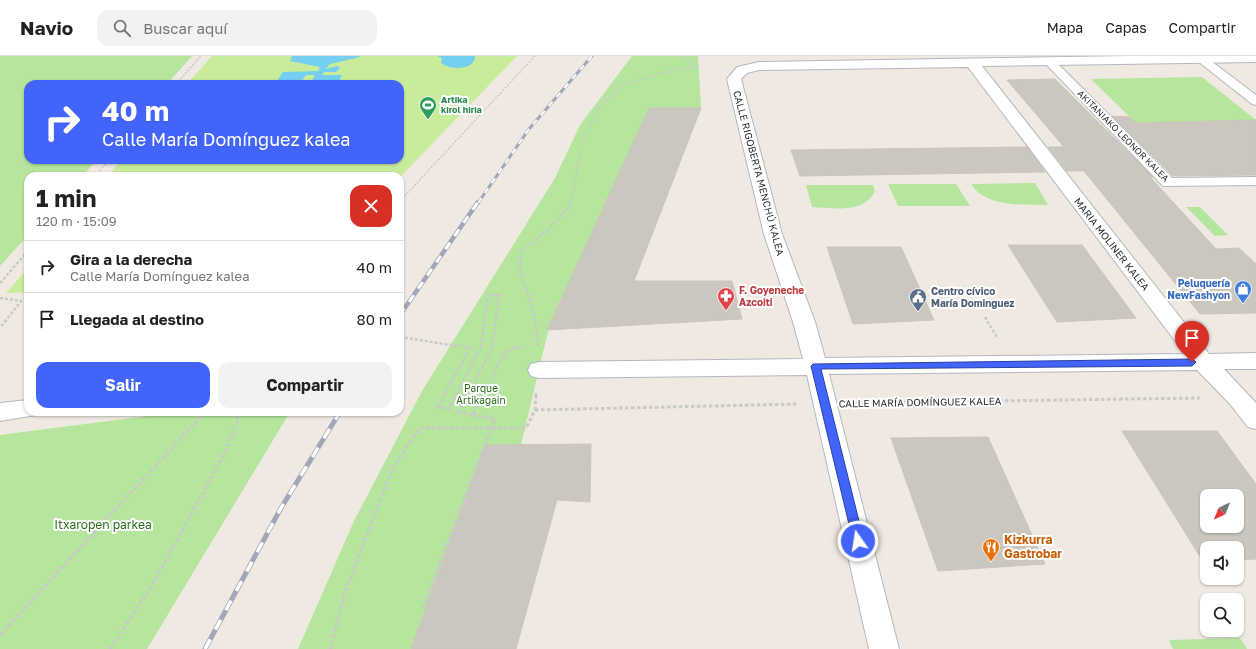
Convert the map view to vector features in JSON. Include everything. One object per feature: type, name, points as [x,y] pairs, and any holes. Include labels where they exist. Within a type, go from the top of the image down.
[{"type":"street","points":[[973,64],[1256,58]]},
{"type":"street","points":[[1202,60],[1256,100]]},
{"type":"street","name":"AKITANIAKO LEONOR KALEA","points":[[1050,62],[1168,183],[1256,182]]},
{"type":"street","name":"CALLE RIGOBERTA MENCHÚ KALEA","points":[[884,649],[816,366],[804,322],[773,234],[734,79],[742,70],[759,66],[973,64]]},
{"type":"street","name":"MARIA MOLINER KALEA","points":[[973,64],[1203,362],[1238,398],[1256,420]]},
{"type":"street","points":[[538,370],[1256,361]]},
{"type":"street","points":[[0,412],[24,409]]},
{"type":"path","points":[[180,80],[201,56]]},
{"type":"path","points":[[404,197],[535,56]]},
{"type":"path","points":[[330,649],[344,595],[393,467],[420,428],[526,428],[535,410],[538,346],[537,332],[529,296],[520,273],[521,251],[548,230],[570,206],[582,143],[600,106],[622,85],[656,74],[695,68],[682,56]]},
{"type":"path","points":[[98,172],[106,164]]},
{"type":"path","points":[[0,283],[24,256]]},
{"type":"path","points":[[404,337],[470,348],[438,407],[449,409],[481,347],[488,295],[499,295],[492,348],[459,412],[495,419],[423,608]]},
{"type":"path","points":[[0,298],[21,301],[0,328]]},
{"type":"path","points":[[473,415],[503,356],[513,348],[538,346]]},
{"type":"path","name":"CALLE MARÍA DOMÍNGUEZ KALEA","points":[[535,410],[1238,398]]},
{"type":"path","points":[[0,635],[201,416]]},
{"type":"path","points":[[110,649],[154,582],[222,458],[238,420],[237,416]]},
{"type":"green space","points":[[0,56],[192,56],[171,80],[24,80],[24,164],[93,164],[86,172],[24,172],[24,239],[0,266]]},
{"type":"green space","name":"Artika kirol hiria","points":[[212,56],[517,56],[404,173],[111,172],[118,164],[404,164],[404,80],[191,80]]},
{"type":"green space","name":"Parque Artikagain","points":[[632,56],[698,56],[701,108],[649,109],[550,323],[521,445],[485,445],[411,649],[298,649],[354,521],[422,391],[555,178],[580,125]]},
{"type":"green space","points":[[1202,77],[1256,120],[1136,123],[1091,79]]},
{"type":"green space","points":[[1035,183],[1048,205],[1014,204],[989,199],[976,190],[971,184]]},
{"type":"green space","points":[[888,184],[956,184],[970,206],[898,206]]},
{"type":"green space","points":[[806,185],[873,185],[875,191],[864,203],[856,206],[848,208],[812,207]]},
{"type":"green space","points":[[1186,207],[1200,207],[1228,235],[1215,236]]},
{"type":"green space","points":[[24,273],[24,292],[6,293]]},
{"type":"green space","name":"Itxaropen parkea","points":[[147,416],[288,416],[147,649],[0,649],[0,435]]},
{"type":"green space","points":[[1240,638],[1247,649],[1173,649],[1169,640]]},
{"type":"water","points":[[292,56],[360,57],[330,64],[325,69],[337,66],[340,68],[336,72],[324,72],[322,75],[342,75],[340,80],[312,80],[315,75],[306,75],[303,80],[278,80],[283,72],[318,71],[320,67],[290,61]]},
{"type":"water","points":[[437,56],[475,56],[474,61],[466,67],[455,68],[441,63],[442,58]]},
{"type":"building","points":[[1055,79],[1153,177],[1150,177],[1216,249],[1239,248],[1256,264],[1256,313],[1200,314],[1084,171],[1067,171],[1048,147],[1064,147],[1007,80]]},
{"type":"building","points":[[649,108],[701,108],[634,281],[732,281],[742,319],[547,330]]},
{"type":"building","points":[[1112,116],[1130,117],[1136,123],[1256,120],[1256,175],[1173,176]]},
{"type":"building","points":[[1027,147],[1045,172],[800,176],[791,150]]},
{"type":"building","points":[[1008,245],[1082,245],[1136,318],[1057,322]]},
{"type":"building","points":[[827,247],[901,247],[934,320],[853,324]]},
{"type":"building","points":[[1122,431],[1217,431],[1256,484],[1256,559],[1244,560],[1244,541],[1200,541],[1200,557]]},
{"type":"building","points":[[988,437],[1045,564],[938,571],[891,438]]},
{"type":"building","points":[[591,444],[590,502],[557,500],[516,649],[411,649],[485,445]]},
{"type":"railway","points":[[478,203],[529,129],[592,56]]},
{"type":"railway","points":[[404,309],[478,202]]},
{"type":"railway","points":[[205,649],[281,508],[338,416]]},
{"type":"place","name":"Artika kirol hiria","points":[[428,120]]},
{"type":"place","name":"Peluquería NewFashyon","points":[[1243,304]]},
{"type":"place","name":"F. Goyeneche Azcoiti","points":[[726,311]]},
{"type":"place","name":"Centro cívico María Dominguez","points":[[918,312]]},
{"type":"place","name":"Kizkurra Gastrobar","points":[[991,562]]},
{"type":"route","points":[[858,541],[816,366],[1192,362]]}]
